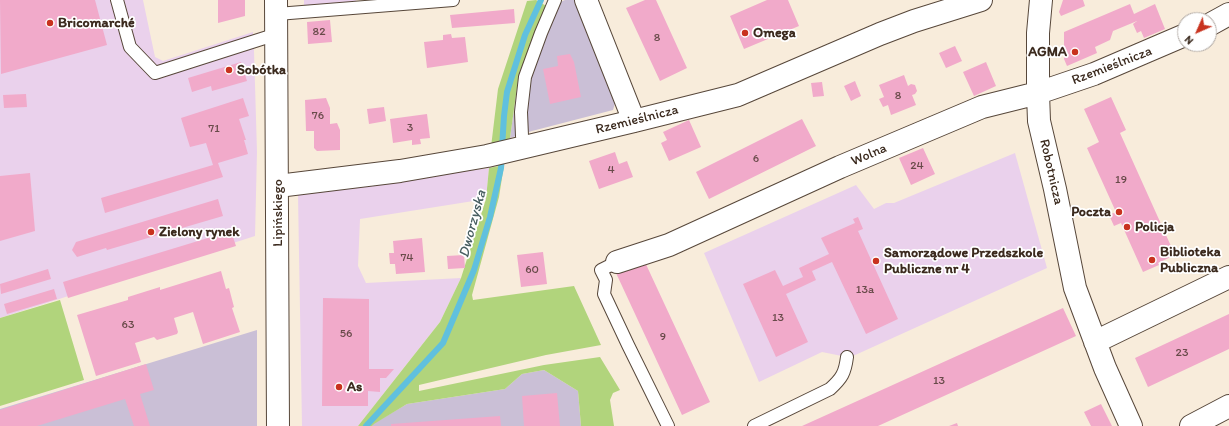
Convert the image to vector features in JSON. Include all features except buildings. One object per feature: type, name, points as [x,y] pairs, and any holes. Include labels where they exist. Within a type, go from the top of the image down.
[{"type":"street","points":[[586,0],[634,121]]},
{"type":"street","name":"Rzemieślnicza","points":[[278,186],[400,170],[487,156],[738,95],[880,34],[914,21],[981,0]]},
{"type":"street","points":[[1038,93],[1038,34],[1041,0]]},
{"type":"street","name":"Lipińskiego","points":[[277,16],[278,426]]},
{"type":"street","name":"Rzemieślnicza","points":[[1038,93],[1094,74],[1177,38]]},
{"type":"street","name":"Wolna","points":[[617,262],[669,245],[840,167],[982,107],[1038,93]]},
{"type":"street","name":"Robotnicza","points":[[1038,93],[1039,121],[1055,189],[1075,288],[1095,342],[1131,426]]},
{"type":"street","points":[[1095,342],[1229,277]]},
{"type":"street","points":[[1192,426],[1229,406]]},
{"type":"lane","points":[[117,0],[130,47],[155,73],[277,16],[454,0]]},
{"type":"lane","points":[[519,148],[522,136],[521,112],[525,77],[555,0]]},
{"type":"lane","points":[[617,262],[601,270],[606,280],[604,294],[668,426]]},
{"type":"lane","points":[[754,426],[830,390],[838,382],[846,370],[848,357]]},
{"type":"shaded area","points":[[0,0],[143,0],[155,57],[163,61],[253,32],[257,152],[255,236],[0,318]]},
{"type":"shaded area","points":[[304,0],[356,0],[356,3],[304,9]]},
{"type":"shaded area","points":[[565,0],[577,0],[616,100],[613,110],[510,138],[519,73],[548,7]]},
{"type":"shaded area","name":"Samorządowe Przedszkole Publiczne nr 4","points":[[1015,153],[1047,268],[853,356],[847,357],[822,352],[759,382],[704,253],[856,185],[874,209],[886,203],[894,203]]},
{"type":"shaded area","points":[[489,168],[486,199],[360,219],[358,266],[366,283],[461,278],[440,322],[358,426],[302,426],[298,195]]},
{"type":"shaded area","points":[[257,330],[257,426],[0,426],[0,409]]},
{"type":"shaded area","points":[[544,370],[578,391],[581,426],[372,426],[407,404],[505,389],[522,374]]},
{"type":"green space","points":[[536,0],[548,7],[519,73],[510,138],[491,147],[498,89],[527,1]]},
{"type":"green space","points":[[504,165],[499,197],[472,295],[473,300],[574,286],[601,345],[546,355],[419,385],[419,391],[544,365],[600,357],[620,390],[613,393],[610,400],[614,426],[581,426],[578,391],[544,370],[522,374],[505,389],[407,404],[372,426],[358,426],[440,322],[461,278],[486,199],[489,168]]},
{"type":"green space","points":[[60,300],[84,380],[0,406],[0,318]]},
{"type":"waterway","name":"Dworzyska","points":[[502,148],[507,92],[525,35],[541,0]]},
{"type":"waterway","name":"Dworzyska","points":[[366,426],[443,343],[474,270],[490,217],[502,157]]},
{"type":"place","name":"Bricomarché","points":[[50,23]]},
{"type":"place","name":"Omega","points":[[745,33]]},
{"type":"place","name":"AGMA","points":[[1075,52]]},
{"type":"place","name":"Sobótka","points":[[229,70]]},
{"type":"place","name":"Poczta","points":[[1119,212]]},
{"type":"place","name":"Policja","points":[[1127,227]]},
{"type":"place","name":"Zielony rynek","points":[[151,232]]},
{"type":"place","name":"Biblioteka Publiczna","points":[[1152,260]]},
{"type":"place","name":"Samorządowe Przedszkole Publiczne nr 4","points":[[876,261]]},
{"type":"place","name":"As","points":[[339,387]]}]
